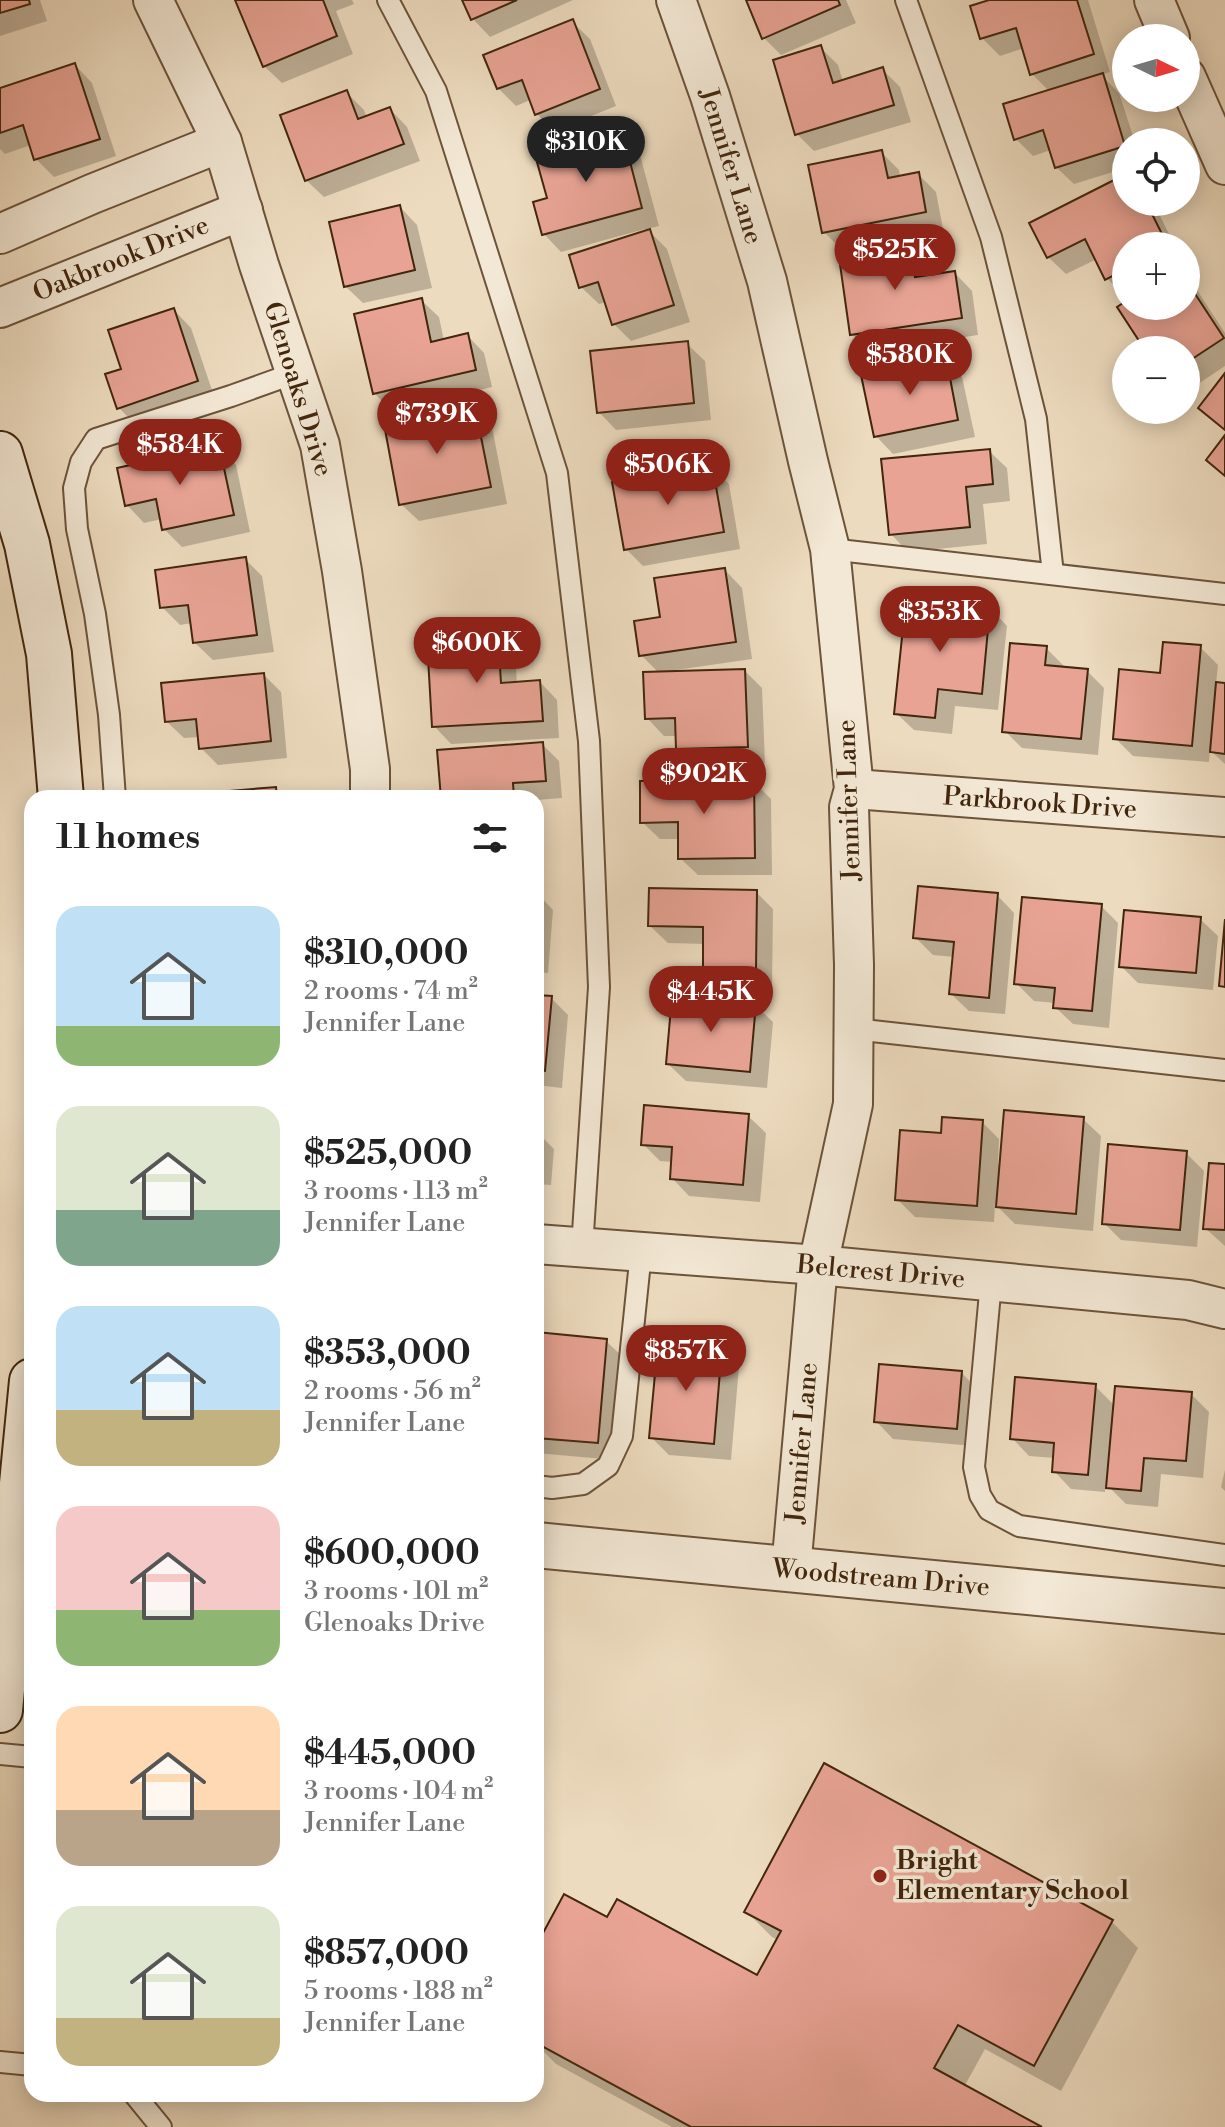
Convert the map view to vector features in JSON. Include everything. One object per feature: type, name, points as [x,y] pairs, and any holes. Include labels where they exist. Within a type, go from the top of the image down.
[{"type":"street","name":"Glenoaks Drive","points":[[153,0],[222,142],[320,445],[342,571],[370,769],[370,790]]},
{"type":"street","name":"Jennifer Lane","points":[[676,0],[710,96],[767,281],[830,549],[854,789],[849,807],[854,965],[853,1104],[818,1265],[791,1569]]},
{"type":"street","points":[[1154,0],[1164,24]]},
{"type":"street","points":[[1200,109],[1225,165]]},
{"type":"street","points":[[0,234],[222,142]]},
{"type":"street","name":"Oakbrook Drive","points":[[0,308],[243,210]]},
{"type":"street","points":[[0,454],[27,544],[49,654],[60,790]]},
{"type":"street","name":"Parkbrook Drive","points":[[854,789],[1225,817]]},
{"type":"street","name":"Belcrest Drive","points":[[544,1245],[818,1265],[1188,1300],[1225,1309]]},
{"type":"street","points":[[0,1710],[24,1447]]},
{"type":"street","name":"Woodstream Drive","points":[[544,1546],[1225,1611]]},
{"type":"lane","points":[[388,0],[436,91],[557,473],[589,741],[599,987],[582,1248]]},
{"type":"lane","points":[[906,0],[991,237],[1036,419],[1053,574]]},
{"type":"lane","points":[[114,790],[109,715],[95,614],[77,529],[74,488],[81,462],[96,439],[295,373]]},
{"type":"lane","points":[[830,549],[1225,594]]},
{"type":"lane","points":[[854,1029],[1225,1070]]},
{"type":"lane","points":[[544,1487],[583,1484],[608,1466],[622,1436],[641,1252]]},
{"type":"lane","points":[[991,1282],[974,1467],[980,1495],[989,1510],[1019,1526],[1225,1555]]},
{"type":"lane","points":[[0,1754],[24,1756]]},
{"type":"lane","points":[[0,2062],[24,2064]]},
{"type":"lane","points":[[141,2102],[161,2127]]},
{"type":"building","points":[[0,0],[29,0],[30,4],[0,13]]},
{"type":"building","points":[[235,0],[323,0],[337,36],[263,67]]},
{"type":"building","points":[[462,0],[517,0],[471,20]]},
{"type":"building","points":[[746,0],[838,0],[840,5],[762,39]]},
{"type":"building","points":[[989,0],[1077,0],[1094,54],[1030,75],[1016,28],[980,39],[970,6]]},
{"type":"building","points":[[573,19],[600,89],[535,115],[522,80],[497,89],[483,55]]},
{"type":"building","points":[[821,45],[833,83],[883,67],[894,105],[795,135],[773,60]]},
{"type":"building","points":[[75,63],[100,139],[34,160],[23,125],[0,133],[0,88]]},
{"type":"building","points":[[1103,73],[1112,112],[1115,112],[1120,128],[1112,128],[1112,150],[1055,168],[1043,130],[1014,140],[1003,104]]},
{"type":"building","points":[[347,90],[358,119],[390,107],[404,144],[305,181],[280,115]]},
{"type":"building","points":[[622,131],[642,208],[542,235],[533,202],[547,198],[535,155]]},
{"type":"building","points":[[882,150],[888,178],[919,172],[926,212],[822,233],[808,165]]},
{"type":"building","points":[[1112,181],[1112,216],[1153,216],[1161,232],[1112,232],[1112,276],[1105,280],[1085,239],[1047,258],[1029,223]]},
{"type":"building","points":[[400,205],[415,270],[344,287],[329,222]]},
{"type":"building","points":[[650,229],[674,305],[612,325],[598,282],[579,288],[569,255]]},
{"type":"building","points":[[910,246],[915,277],[955,271],[962,318],[850,335],[839,257]]},
{"type":"building","points":[[422,298],[431,342],[468,333],[476,370],[373,394],[354,314]]},
{"type":"building","points":[[1200,301],[1224,338],[1200,354],[1200,336],[1136,336],[1125,320],[1200,320]]},
{"type":"building","points":[[174,308],[198,381],[117,409],[105,374],[121,369],[108,330]]},
{"type":"building","points":[[688,341],[694,403],[597,413],[590,351]]},
{"type":"building","points":[[946,357],[958,420],[874,437],[861,375]]},
{"type":"building","points":[[1225,373],[1225,430],[1200,410]]},
{"type":"building","points":[[475,407],[491,487],[399,505],[384,424]]},
{"type":"building","points":[[1225,435],[1225,476],[1206,460]]},
{"type":"building","points":[[219,445],[234,515],[162,530],[156,499],[125,506],[117,468]]},
{"type":"building","points":[[990,449],[993,484],[966,487],[970,527],[889,535],[881,459]]},
{"type":"building","points":[[712,464],[724,532],[624,550],[612,482]]},
{"type":"building","points":[[246,557],[257,635],[193,643],[188,605],[160,608],[155,570]]},
{"type":"building","points":[[725,568],[736,642],[639,656],[634,621],[660,617],[654,578]]},
{"type":"building","points":[[906,599],[990,607],[982,694],[938,689],[935,718],[894,714]]},
{"type":"building","points":[[498,635],[501,683],[540,680],[543,721],[432,727],[427,640]]},
{"type":"building","points":[[1163,642],[1201,645],[1192,746],[1113,739],[1119,669],[1160,673]]},
{"type":"building","points":[[1010,643],[1047,646],[1045,665],[1088,669],[1081,739],[1002,732]]},
{"type":"building","points":[[745,669],[748,747],[676,749],[675,718],[645,719],[643,672]]},
{"type":"building","points":[[264,673],[271,741],[199,749],[196,719],[165,722],[161,683]]},
{"type":"building","points":[[1216,682],[1225,683],[1225,754],[1210,752]]},
{"type":"building","points":[[543,742],[546,781],[513,783],[513,790],[440,790],[437,750]]},
{"type":"building","points":[[754,779],[755,858],[678,859],[678,822],[640,823],[640,781]]},
{"type":"building","points":[[276,787],[276,790],[241,790]]},
{"type":"building","points":[[918,886],[998,893],[989,998],[949,994],[954,942],[913,938]]},
{"type":"building","points":[[649,888],[757,890],[756,969],[703,968],[703,927],[648,926]]},
{"type":"building","points":[[1022,897],[1102,904],[1092,1011],[1053,1008],[1055,988],[1014,984]]},
{"type":"building","points":[[1124,910],[1201,917],[1196,973],[1119,967]]},
{"type":"building","points":[[1225,919],[1225,987],[1219,986]]},
{"type":"building","points":[[544,996],[552,996],[544,1071]]},
{"type":"building","points":[[672,996],[756,1003],[750,1072],[666,1064]]},
{"type":"building","points":[[644,1105],[749,1114],[743,1185],[670,1179],[672,1147],[641,1145]]},
{"type":"building","points":[[1004,1110],[1084,1117],[1076,1214],[996,1207]]},
{"type":"building","points":[[942,1117],[983,1120],[977,1206],[895,1200],[900,1130],[941,1133]]},
{"type":"building","points":[[1108,1144],[1187,1151],[1180,1230],[1102,1224]]},
{"type":"building","points":[[1209,1163],[1225,1164],[1225,1230],[1203,1229]]},
{"type":"building","points":[[544,1333],[607,1339],[598,1443],[544,1439]]},
{"type":"building","points":[[658,1342],[722,1347],[714,1444],[649,1438]]},
{"type":"building","points":[[879,1364],[962,1371],[957,1429],[874,1422]]},
{"type":"building","points":[[1015,1377],[1096,1384],[1088,1475],[1052,1472],[1054,1443],[1010,1439]]},
{"type":"building","points":[[1115,1386],[1192,1392],[1186,1461],[1144,1458],[1141,1491],[1106,1488]]},
{"type":"building","points":[[824,1763],[1113,1920],[1034,2066],[958,2025],[934,2068],[1042,2127],[691,2127],[544,2047],[544,1931],[564,1894],[607,1917],[617,1899],[757,1975],[781,1931],[744,1912]]},
{"type":"place","name":"Bright Elementary School","points":[[880,1876]]}]
